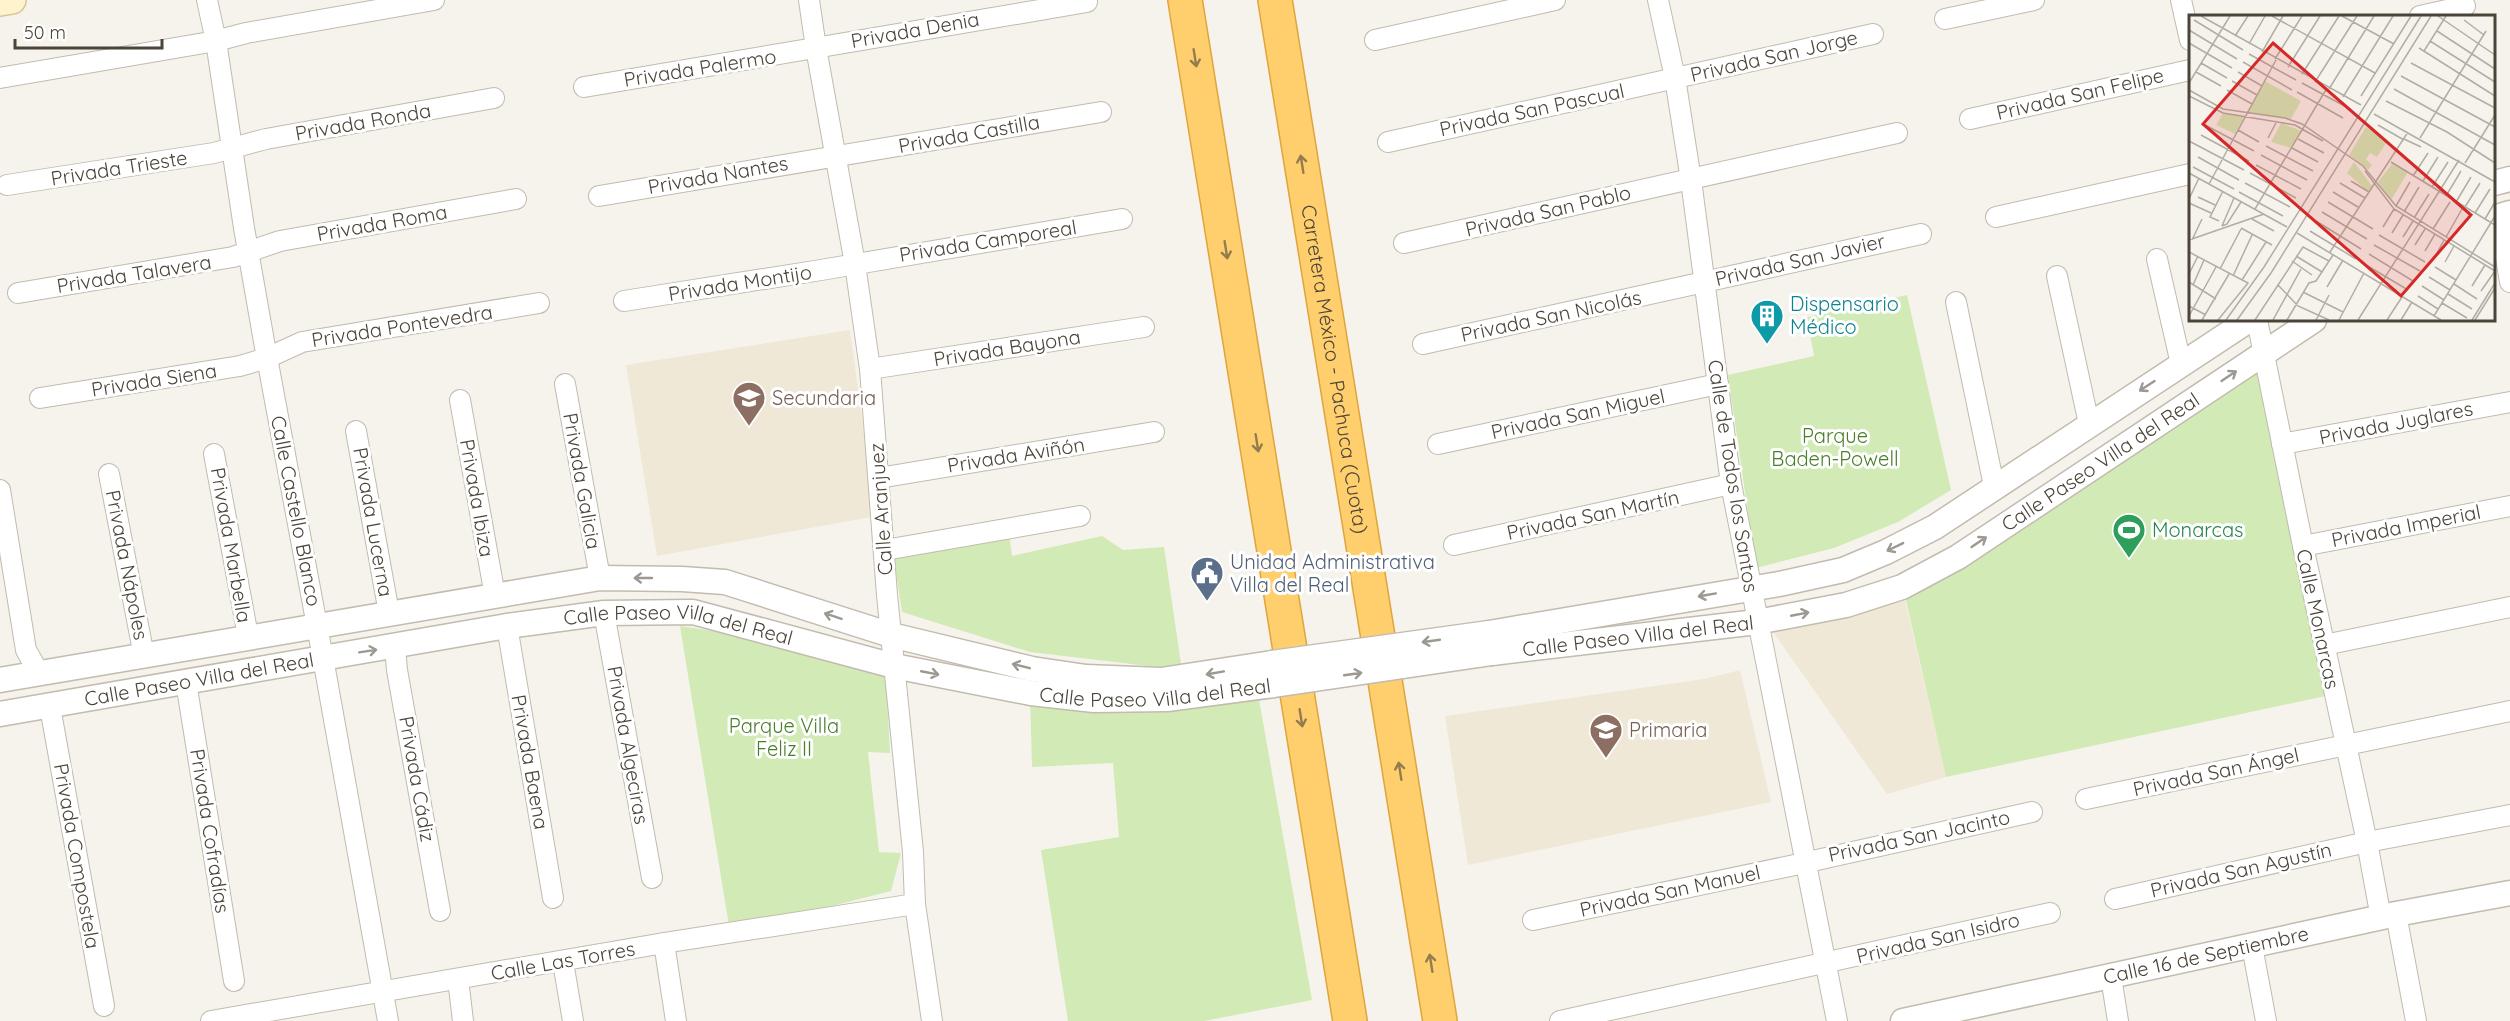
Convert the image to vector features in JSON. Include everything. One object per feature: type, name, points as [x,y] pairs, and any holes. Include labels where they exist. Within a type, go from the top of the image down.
[{"type":"highway","points":[[1185,0],[1350,1021]]},
{"type":"highway","name":"Carretera México - Pachuca (Cuota)","points":[[1275,0],[1440,1021]]},
{"type":"main road","points":[[0,2],[12,0]]},
{"type":"street","name":"Calle Castello Blanco","points":[[207,0],[216,41],[267,358],[387,1021]]},
{"type":"street","points":[[0,78],[434,0]]},
{"type":"street","name":"Calle Aranjuez","points":[[809,0],[855,264],[870,369],[891,635],[913,852],[915,904],[932,1021]]},
{"type":"street","points":[[1375,40],[1555,0]]},
{"type":"street","name":"Calle de Todos los Santos","points":[[1658,0],[1675,78],[1691,180],[1731,484],[1837,1021]]},
{"type":"street","points":[[1945,19],[2034,0]]},
{"type":"street","points":[[2181,0],[2189,36]]},
{"type":"street","name":"Privada Denia","points":[[816,48],[1086,2]]},
{"type":"street","points":[[2424,15],[2465,6]]},
{"type":"street","name":"Privada San Jorge","points":[[1675,78],[1873,34]]},
{"type":"street","name":"Privada Palermo","points":[[584,87],[816,48]]},
{"type":"street","name":"Privada San Felipe","points":[[1971,119],[2189,70]]},
{"type":"street","name":"Privada San Pascual","points":[[1388,142],[1675,78]]},
{"type":"street","name":"Privada Ronda","points":[[232,148],[266,139],[495,98]]},
{"type":"street","name":"Privada Castilla","points":[[837,156],[1101,112]]},
{"type":"street","name":"Privada San Pablo","points":[[1404,243],[1897,133]]},
{"type":"street","name":"Privada Trieste","points":[[7,185],[232,148]]},
{"type":"street","name":"Privada Nantes","points":[[598,196],[837,156]]},
{"type":"street","points":[[1995,217],[2189,174]]},
{"type":"street","points":[[2495,183],[2510,179]]},
{"type":"street","name":"Privada Roma","points":[[249,252],[280,241],[516,199]]},
{"type":"street","points":[[2501,216],[2510,282]]},
{"type":"street","name":"Privada Camporeal","points":[[855,264],[1122,219]]},
{"type":"street","name":"Privada San Javier","points":[[1680,288],[1920,234]]},
{"type":"street","name":"Privada Talavera","points":[[18,293],[233,257],[249,252]]},
{"type":"street","points":[[2157,259],[2181,364]]},
{"type":"street","name":"Privada Montijo","points":[[624,301],[855,264]]},
{"type":"street","points":[[2058,276],[2089,424]]},
{"type":"street","name":"Privada San Nicolás","points":[[1423,344],[1680,288]]},
{"type":"street","points":[[1956,302],[1994,486]]},
{"type":"street","name":"Privada Pontevedra","points":[[267,358],[302,342],[540,303]]},
{"type":"street","name":"Calle Paseo Villa del Real","points":[[1490,643],[1750,587],[1843,570],[1935,527],[2247,321]]},
{"type":"street","name":"Calle Monarcas","points":[[2257,321],[2302,546],[2367,842],[2416,1021]]},
{"type":"street","name":"Calle Paseo Villa del Real","points":[[0,680],[248,636],[600,578],[725,582],[891,635],[1032,669],[1086,677],[1161,680],[1273,674],[1490,643],[1757,622],[1846,605],[1902,587],[1958,557],[2312,321]]},
{"type":"street","name":"Privada Bayona","points":[[870,369],[1144,327]]},
{"type":"street","name":"Privada Siena","points":[[40,398],[240,366],[267,358]]},
{"type":"street","name":"Privada Galicia","points":[[565,384],[600,578]]},
{"type":"street","name":"Privada San Miguel","points":[[1438,444],[1718,384]]},
{"type":"street","name":"Privada Ibiza","points":[[460,400],[495,596]]},
{"type":"street","name":"Privada Juglares","points":[[2282,444],[2510,402]]},
{"type":"street","name":"Privada Lucerna","points":[[356,431],[389,613]]},
{"type":"street","name":"Privada Aviñón","points":[[879,478],[1154,432]]},
{"type":"street","name":"Privada Marbella","points":[[214,454],[248,636]]},
{"type":"street","name":"Privada Nápoles","points":[[109,474],[144,656]]},
{"type":"street","name":"Privada San Martín","points":[[1454,545],[1731,484]]},
{"type":"street","points":[[0,490],[26,650],[39,673]]},
{"type":"street","name":"Privada Imperial","points":[[2302,546],[2510,506]]},
{"type":"street","points":[[885,550],[1080,516]]},
{"type":"street","points":[[2324,645],[2510,607]]},
{"type":"street","name":"Calle Paseo Villa del Real","points":[[0,714],[507,626],[604,613],[693,612],[894,666],[1031,693],[1094,700],[1167,699],[1273,674]]},
{"type":"street","name":"Privada Algeciras","points":[[604,613],[651,878]]},
{"type":"street","name":"Privada Baena","points":[[507,626],[553,898]]},
{"type":"street","name":"Privada Cádiz","points":[[395,647],[397,670],[440,911]]},
{"type":"street","name":"Privada Cofradías","points":[[186,682],[234,981]]},
{"type":"street","name":"Privada Compostela","points":[[50,707],[104,1006]]},
{"type":"street","name":"Privada San Ángel","points":[[2086,799],[2510,711]]},
{"type":"street","name":"Privada San Jacinto","points":[[1806,861],[2032,812]]},
{"type":"street","name":"Privada San Agustín","points":[[2115,899],[2367,842],[2510,815]]},
{"type":"street","name":"Privada San Manuel","points":[[1533,920],[1806,861]]},
{"type":"street","name":"Calle 16 de Septiembre","points":[[1903,1021],[1968,1014],[2111,977],[2389,916],[2510,893]]},
{"type":"street","name":"Calle Las Torres","points":[[211,1021],[307,1013],[383,991],[664,943],[915,904]]},
{"type":"street","name":"Privada San Isidro","points":[[1560,1021],[2050,913]]},
{"type":"street","points":[[664,943],[676,1021]]},
{"type":"street","points":[[2252,946],[2266,1021]]},
{"type":"street","points":[[563,962],[573,1021]]},
{"type":"street","points":[[2111,977],[2118,1021]]},
{"type":"street","points":[[458,979],[464,1021]]},
{"type":"shaded area","name":"Secundaria","points":[[850,330],[870,478],[871,517],[657,556],[626,365]]},
{"type":"shaded area","points":[[1902,587],[1946,777],[1887,794],[1764,619]]},
{"type":"shaded area","name":"Primaria","points":[[1740,670],[1771,802],[1468,865],[1445,716],[1704,679]]},
{"type":"green space","name":"Parque Baden-Powell","points":[[1907,295],[1951,490],[1898,522],[1834,548],[1756,568],[1728,375],[1814,356],[1807,317]]},
{"type":"green space","name":"Monarcas","points":[[2264,359],[2335,694],[1946,777],[1903,587]]},
{"type":"green space","points":[[1009,532],[1012,556],[1102,536],[1123,550],[1164,547],[1181,664],[1157,667],[1030,652],[902,612],[892,546]]},
{"type":"green space","name":"Parque Villa Feliz II","points":[[680,626],[720,632],[886,676],[890,753],[868,752],[879,852],[901,853],[891,891],[730,932]]},
{"type":"green space","points":[[1257,688],[1312,1000],[1204,1021],[1068,1021],[1041,850],[1119,837],[1113,763],[1032,767],[1030,694]]},
{"type":"place","name":"Dispensario Médico","points":[[1767,345]]},
{"type":"place","name":"Secundaria","points":[[749,427]]},
{"type":"place","name":"Monarcas","points":[[2129,559]]},
{"type":"place","name":"Unidad Administrativa Villa del Real","points":[[1207,602]]},
{"type":"place","name":"Primaria","points":[[1606,759]]}]
